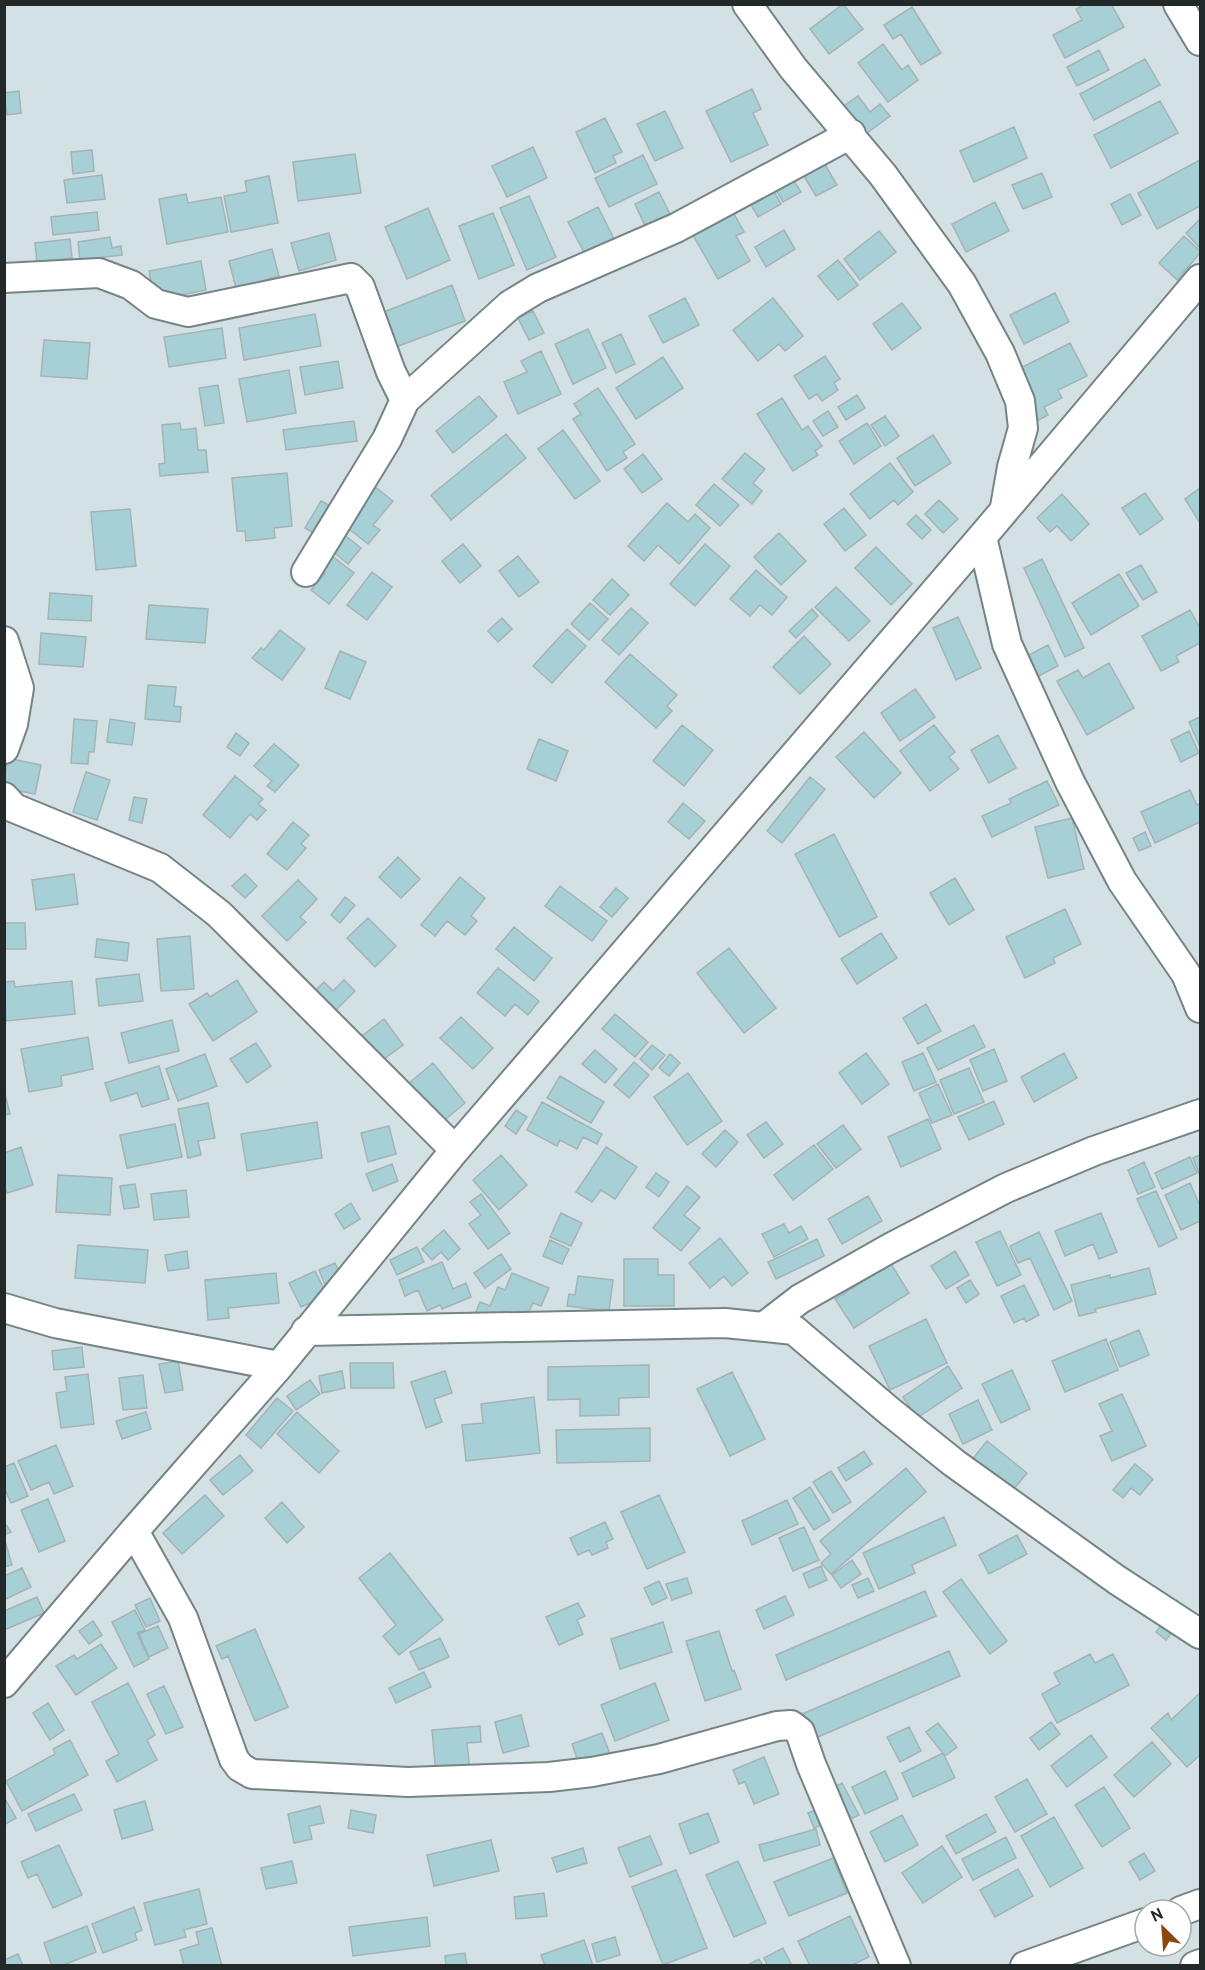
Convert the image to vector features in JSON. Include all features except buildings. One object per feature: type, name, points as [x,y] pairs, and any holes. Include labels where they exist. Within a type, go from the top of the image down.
[{"type":"street","points":[[1178,4],[1200,41]]},
{"type":"street","points":[[757,8],[793,68],[851,134],[962,284],[1000,353],[1020,401],[1023,428],[1012,467],[1005,509]]},
{"type":"street","points":[[306,572],[387,439],[405,400],[510,305],[538,288],[676,228],[851,134]]},
{"type":"street","points":[[4,278],[99,273],[131,285],[156,304],[188,312],[351,278],[360,287],[391,372],[405,400]]},
{"type":"street","points":[[4,1683],[279,1366],[455,1150],[982,537],[1200,279]]},
{"type":"street","points":[[982,537],[1007,644],[1070,782],[1122,881],[1186,974],[1200,1008]]},
{"type":"street","points":[[4,641],[19,688],[13,724],[4,749]]},
{"type":"street","points":[[4,797],[14,808],[160,868],[168,874],[219,914],[455,1150]]},
{"type":"street","points":[[765,1326],[800,1299],[892,1247],[1006,1188],[1094,1151],[1200,1114]]},
{"type":"street","points":[[4,1308],[55,1323],[279,1366]]},
{"type":"street","points":[[306,1331],[725,1323],[794,1330],[954,1463],[1116,1580],[1200,1634]]},
{"type":"street","points":[[134,1531],[183,1618],[234,1759],[240,1767],[252,1774],[408,1782],[549,1777],[592,1772],[659,1759],[777,1726],[791,1725],[800,1732],[811,1764],[896,1965]]},
{"type":"street","points":[[1025,1965],[1133,1927]]},
{"type":"street","points":[[1196,1965],[1200,1964]]}]
